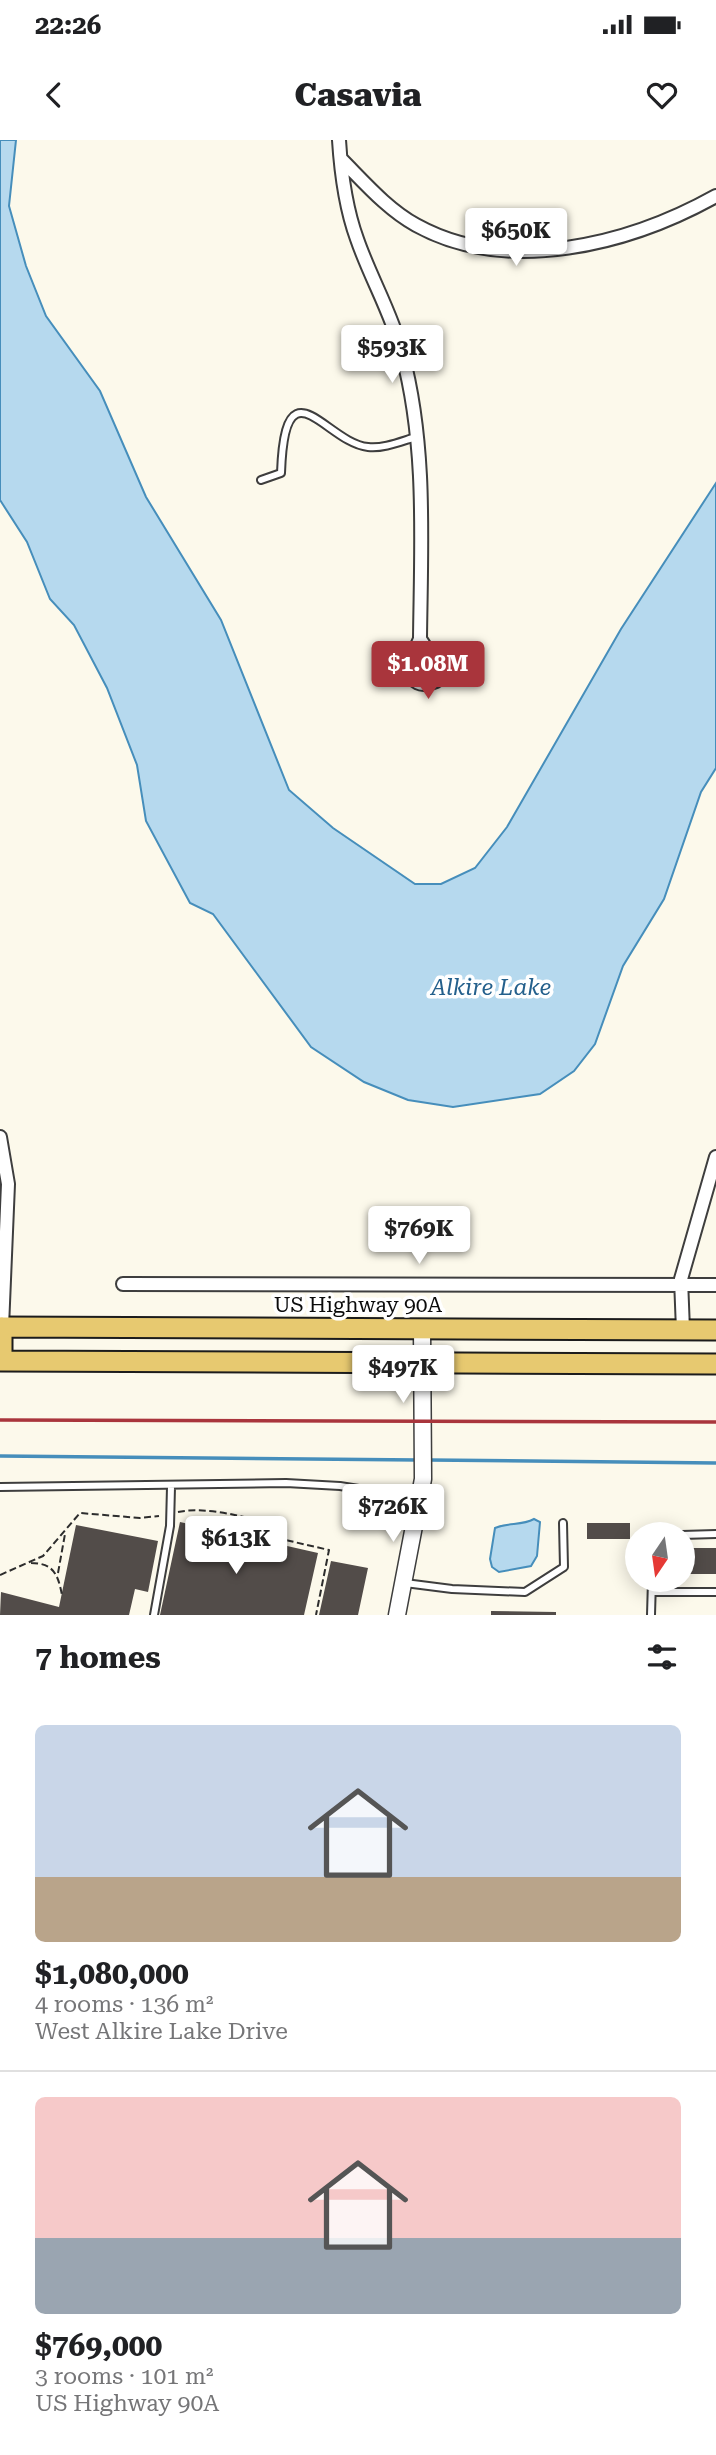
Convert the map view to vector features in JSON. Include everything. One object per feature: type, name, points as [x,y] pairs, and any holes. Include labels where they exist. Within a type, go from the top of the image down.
[{"type":"main road","name":"US Highway 90A","points":[[1,1327],[716,1330]]},
{"type":"main road","points":[[1,1327],[1,1361],[716,1364]]},
{"type":"main road","points":[[656,1364],[678,1346],[683,1330]]},
{"type":"street","points":[[339,140],[340,158],[356,237],[402,350],[418,437],[422,508],[420,639]]},
{"type":"street","points":[[340,158],[381,200],[415,225],[445,239],[506,251],[539,251],[628,233],[687,212],[716,196]]},
{"type":"street","points":[[0,1137],[8,1184],[1,1327]]},
{"type":"street","points":[[683,1330],[682,1285],[686,1254],[716,1157]]},
{"type":"street","points":[[122,1284],[716,1285]]},
{"type":"street","points":[[397,1615],[422,1486],[422,1328]]},
{"type":"lane","points":[[261,480],[281,473],[287,429],[300,413],[319,418],[349,439],[370,447],[418,437]]},
{"type":"lane","points":[[0,1487],[171,1487],[286,1483],[340,1486],[396,1495],[422,1486]]},
{"type":"lane","points":[[154,1615],[170,1526],[171,1487]]},
{"type":"lane","points":[[405,1583],[452,1589],[525,1592],[564,1567],[563,1523]]},
{"type":"lane","points":[[695,1535],[716,1534]]},
{"type":"lane","points":[[651,1615],[652,1592]]},
{"type":"lane","points":[[695,1592],[716,1592]]},
{"type":"path","points":[[0,1575],[43,1556],[80,1513],[140,1518],[170,1515],[182,1510],[191,1513],[217,1511],[258,1521],[255,1533],[329,1550],[316,1615]]},
{"type":"path","points":[[62,1595],[58,1574],[66,1528]]},
{"type":"path","points":[[31,1563],[49,1566],[58,1574]]},
{"type":"water","name":"Alkire Lake","points":[[0,140],[16,140],[9,206],[26,266],[46,316],[100,391],[146,497],[221,620],[289,790],[333,828],[415,884],[441,884],[475,868],[507,827],[621,629],[716,483],[716,768],[701,792],[664,899],[623,966],[595,1044],[574,1071],[540,1094],[453,1107],[408,1100],[364,1082],[311,1047],[213,914],[190,903],[146,821],[137,765],[107,688],[74,625],[50,599],[27,542],[0,500]]},
{"type":"water","points":[[534,1519],[540,1522],[537,1556],[531,1566],[499,1572],[492,1567],[490,1559],[495,1528]]},
{"type":"building","points":[[180,1522],[318,1553],[304,1615],[160,1615]]},
{"type":"building","points":[[587,1523],[625,1523],[625,1539],[587,1539]]},
{"type":"building","points":[[76,1525],[158,1541],[148,1592],[135,1589],[129,1615],[0,1615],[1,1592],[59,1607]]},
{"type":"building","points":[[695,1548],[716,1548],[716,1574],[695,1574]]},
{"type":"building","points":[[331,1561],[368,1568],[358,1615],[319,1615]]},
{"type":"building","points":[[491,1611],[556,1612],[556,1615],[491,1615]]},
{"type":"waterway","points":[[0,1456],[418,1460]]},
{"type":"waterway","points":[[429,1460],[716,1463]]},
{"type":"railway","points":[[0,1420],[716,1422]]}]
